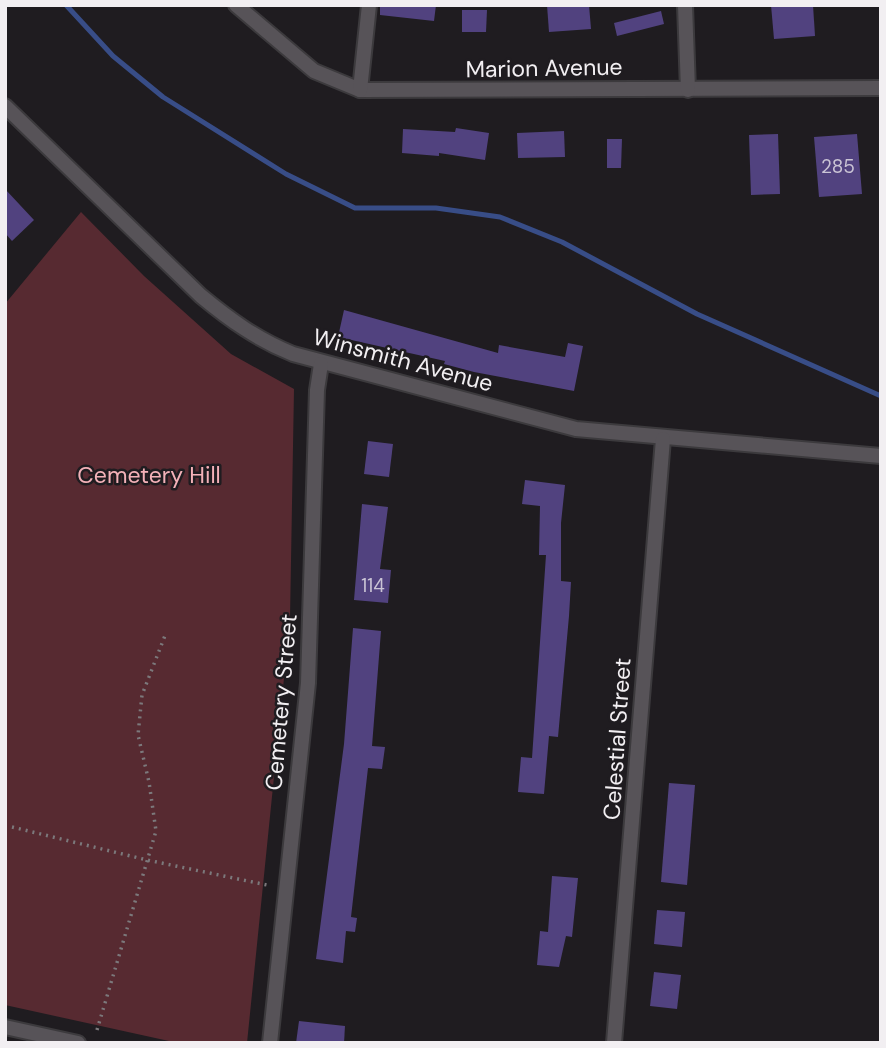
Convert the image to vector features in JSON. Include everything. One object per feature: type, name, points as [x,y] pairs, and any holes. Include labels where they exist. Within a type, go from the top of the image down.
[{"type":"street","name":"Marion Avenue","points":[[236,5],[314,71],[360,90],[881,88]]},
{"type":"street","points":[[360,90],[369,5]]},
{"type":"street","points":[[685,5],[688,90]]},
{"type":"street","name":"Winsmith Avenue","points":[[5,106],[201,296],[236,324],[269,344],[321,363],[576,429],[663,439],[881,456]]},
{"type":"street","name":"Cemetery Street","points":[[270,1043],[308,682],[317,390],[321,363]]},
{"type":"street","name":"Celestial Street","points":[[614,1043],[663,439]]},
{"type":"street","points":[[5,1027],[78,1043]]},
{"type":"path","points":[[96,1030],[156,831],[149,782],[138,735],[142,695],[166,633]]},
{"type":"path","points":[[12,827],[147,860],[267,885]]},
{"type":"path","points":[[272,894],[273,881]]},
{"type":"green space","name":"Cemetery Hill","points":[[81,212],[144,276],[231,354],[294,389],[290,619],[247,1043],[178,1043],[5,1005],[5,304]]},
{"type":"building","points":[[380,5],[436,5],[434,21],[380,15]]},
{"type":"building","points":[[547,5],[589,5],[591,29],[549,32]]},
{"type":"building","points":[[771,5],[813,5],[815,36],[774,39]]},
{"type":"building","points":[[462,10],[487,10],[486,32],[462,32]]},
{"type":"building","points":[[661,11],[664,24],[617,36],[614,23]]},
{"type":"building","points":[[456,128],[489,133],[485,160],[439,153],[439,156],[402,153],[403,129],[455,132]]},
{"type":"building","points":[[564,131],[565,157],[518,158],[517,133]]},
{"type":"building","points":[[778,134],[780,194],[751,195],[749,135]]},
{"type":"building","points":[[857,134],[862,194],[819,197],[814,137]]},
{"type":"building","points":[[607,139],[622,139],[621,168],[607,168]]},
{"type":"building","points":[[5,189],[34,220],[12,241],[5,233]]},
{"type":"building","points":[[344,310],[498,353],[499,345],[565,357],[568,343],[583,346],[574,391],[474,372],[444,364],[445,361],[338,337]]},
{"type":"building","points":[[368,441],[393,444],[389,477],[364,474]]},
{"type":"building","points":[[525,480],[565,485],[561,523],[561,581],[571,582],[558,737],[549,736],[544,794],[518,792],[521,757],[532,758],[546,555],[539,555],[540,506],[522,504]]},
{"type":"building","points":[[362,504],[388,507],[380,569],[391,570],[388,603],[354,600]]},
{"type":"building","points":[[353,628],[381,631],[372,746],[385,747],[382,769],[368,768],[351,917],[357,918],[355,932],[346,931],[343,963],[316,959],[344,744]]},
{"type":"building","points":[[669,783],[695,785],[687,885],[661,882]]},
{"type":"building","points":[[552,876],[578,878],[572,937],[566,936],[559,967],[537,965],[540,931],[548,932]]},
{"type":"building","points":[[657,910],[685,912],[682,947],[654,944]]},
{"type":"building","points":[[654,972],[681,975],[677,1009],[650,1006]]},
{"type":"building","points":[[299,1021],[345,1026],[344,1043],[296,1043]]},
{"type":"waterway","points":[[66,5],[113,56],[163,97],[286,174],[355,208],[436,208],[500,217],[562,242],[697,314],[881,396]]}]
